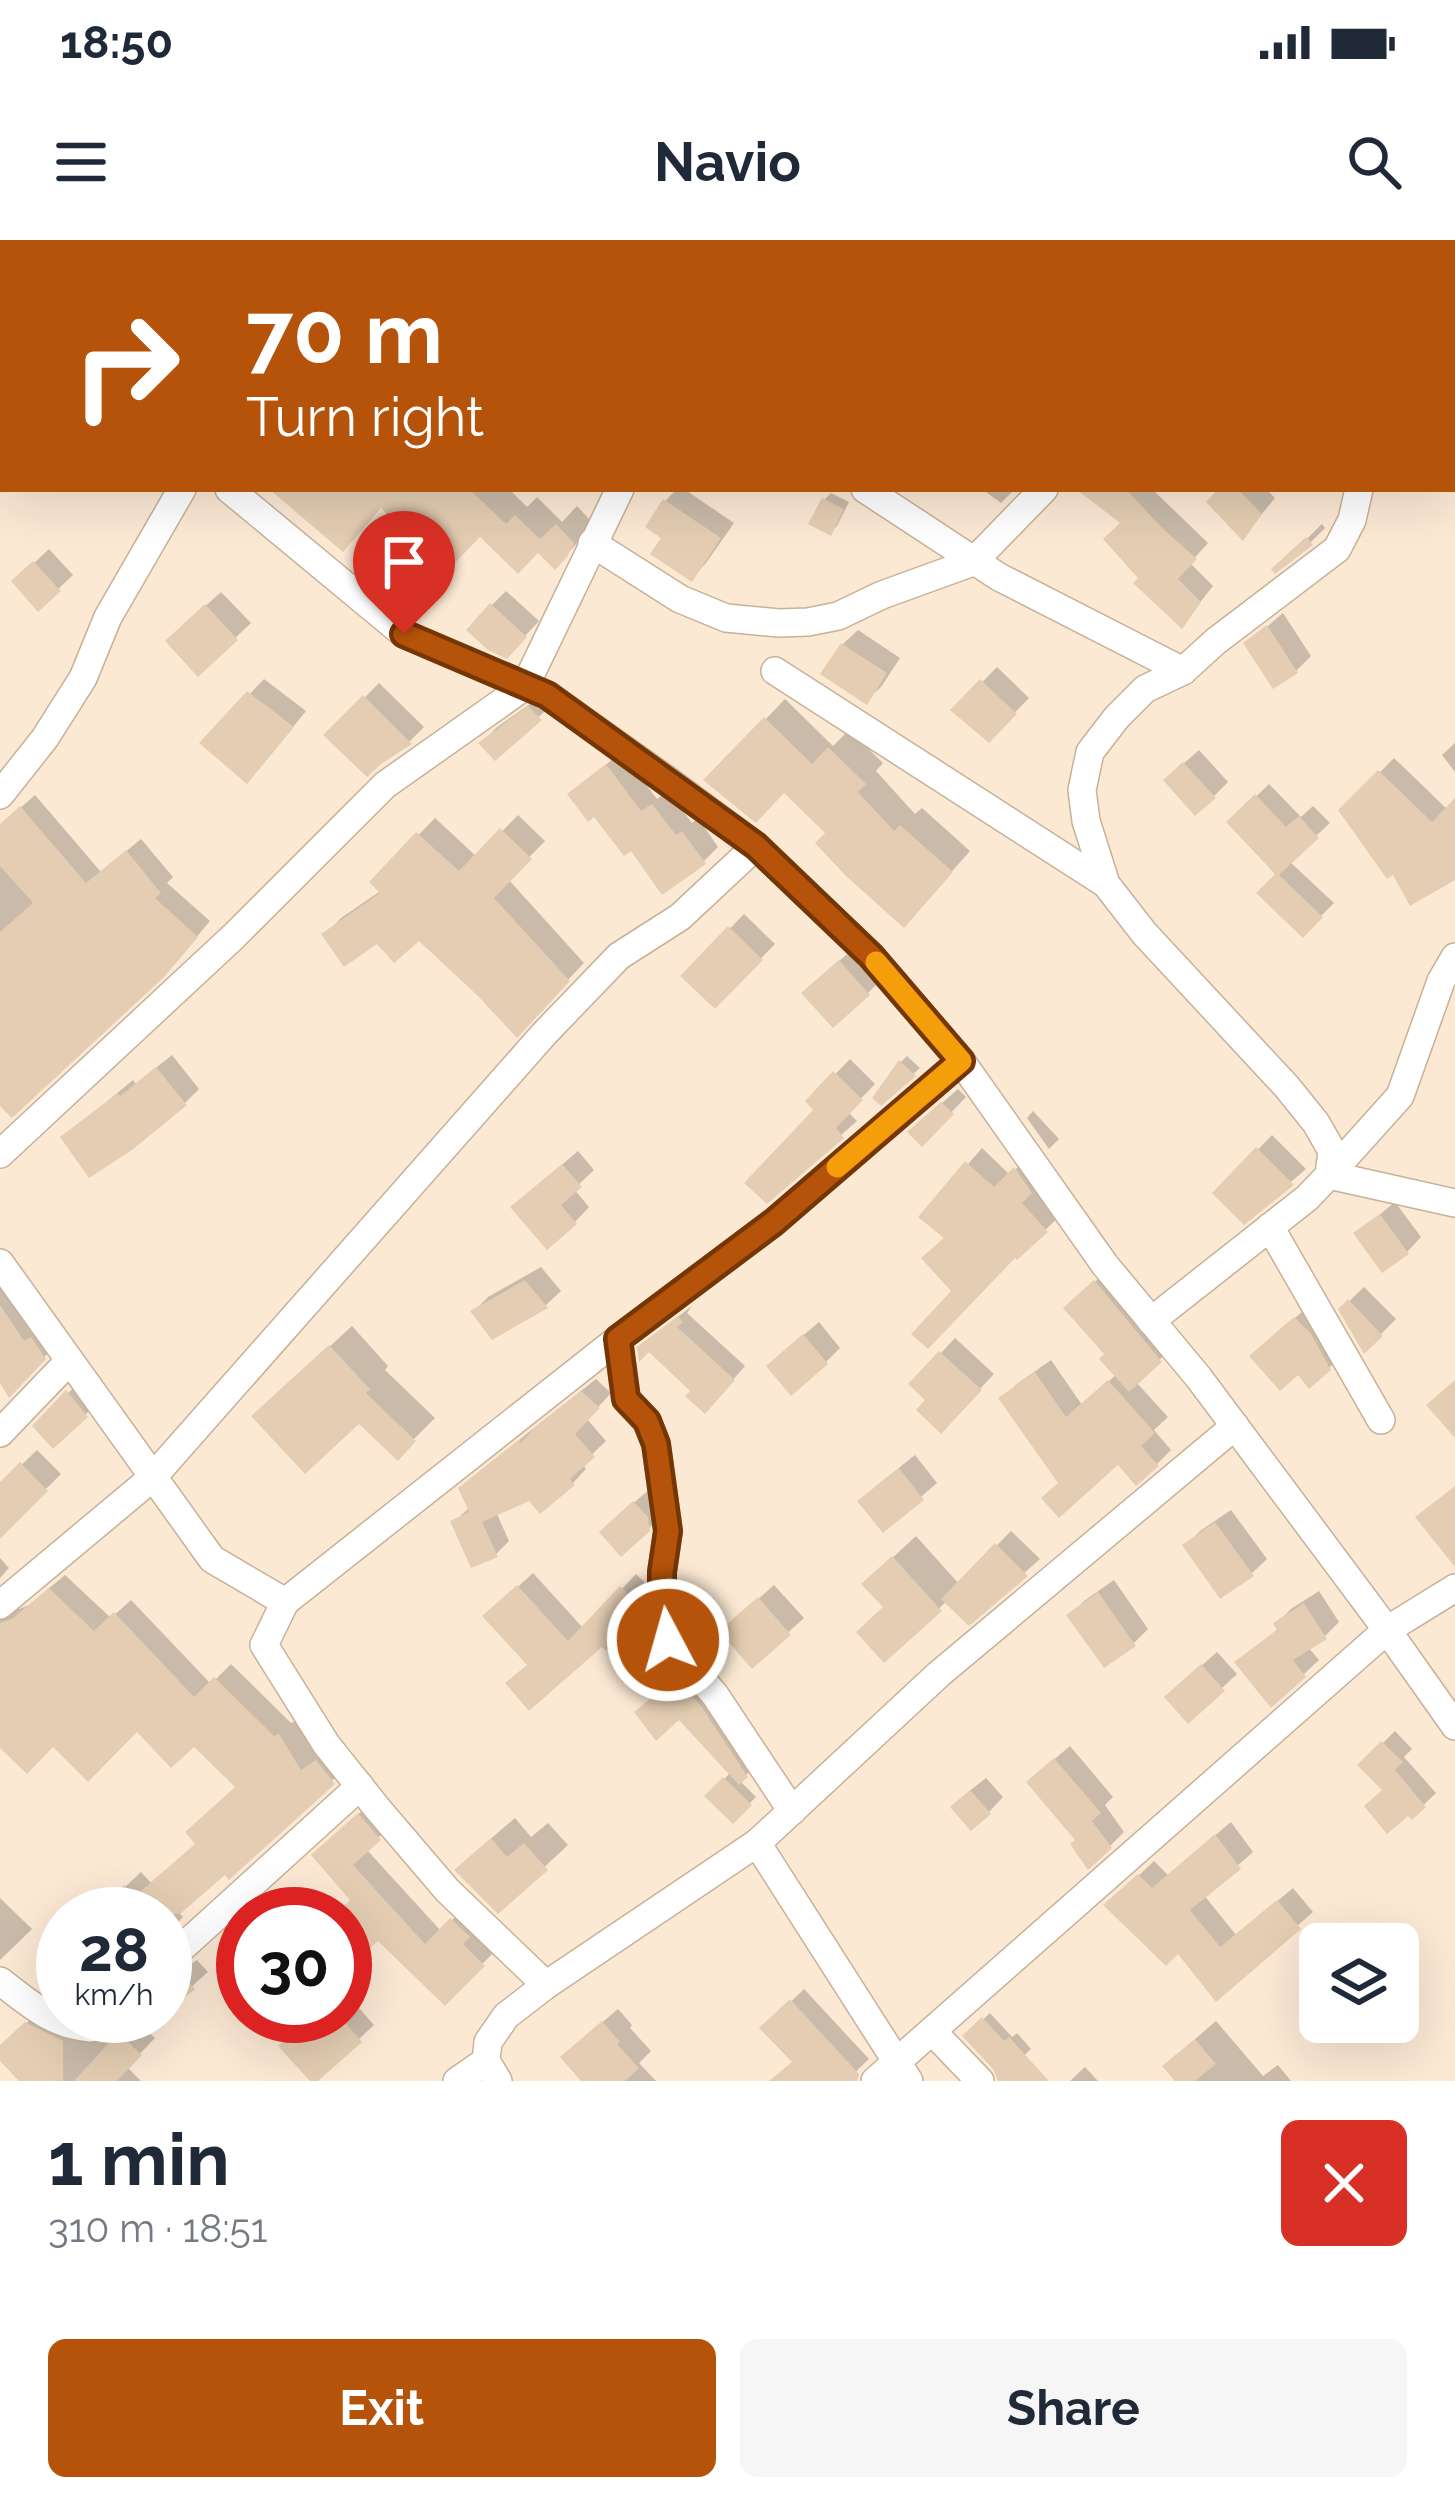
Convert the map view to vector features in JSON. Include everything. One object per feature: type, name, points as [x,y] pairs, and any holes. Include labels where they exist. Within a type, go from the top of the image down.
[{"type":"street","points":[[0,795],[45,738],[83,678],[109,617],[180,492]]},
{"type":"street","points":[[233,492],[404,634],[547,695],[756,846],[871,956],[961,1061],[1105,1265],[1199,1378],[1455,1726]]},
{"type":"street","points":[[0,1154],[233,938],[385,785],[525,686],[618,492]]},
{"type":"street","points":[[869,492],[973,562],[1183,671]]},
{"type":"street","points":[[592,543],[680,599],[726,618],[808,622],[838,616],[973,562],[1041,492]]},
{"type":"street","points":[[1329,1175],[1331,1150],[1316,1123],[1144,934],[1106,884],[1085,821],[1082,790],[1090,752],[1117,717],[1145,689],[1183,671],[1337,549],[1352,520],[1358,492]]},
{"type":"street","points":[[775,670],[1106,884]]},
{"type":"street","points":[[0,1605],[152,1478],[544,1034],[620,956],[680,917],[756,846]]},
{"type":"street","points":[[1151,1321],[1306,1198],[1400,1096],[1441,981],[1455,957]]},
{"type":"street","points":[[546,1985],[447,1890],[360,1786],[326,1744],[264,1645],[285,1602],[774,1222],[961,1061]]},
{"type":"street","points":[[1329,1175],[1455,1203]]},
{"type":"street","points":[[1270,1227],[1381,1420]]},
{"type":"street","points":[[0,1263],[212,1559],[285,1602]]},
{"type":"street","points":[[618,1339],[626,1399],[647,1421],[656,1444],[668,1531],[662,1572],[668,1640],[715,1695],[792,1811]]},
{"type":"street","points":[[0,1433],[69,1361]]},
{"type":"street","points":[[457,2081],[492,2071],[488,2042],[506,2016],[757,1843],[1008,1614],[1235,1426]]},
{"type":"street","points":[[875,2081],[903,2071],[932,2031],[1388,1630],[1455,1588]]},
{"type":"street","points":[[192,1938],[360,1786]]},
{"type":"street","points":[[757,1843],[903,2071]]},
{"type":"street","points":[[0,1981],[36,2008]]},
{"type":"street","points":[[932,2031],[980,2081]]},
{"type":"building","points":[[273,492],[472,492],[506,524],[515,515],[540,539],[556,524],[574,543],[555,570],[538,553],[518,574],[480,537],[446,572],[381,508],[343,552]]},
{"type":"building","points":[[1080,492],[1129,492],[1197,559],[1178,579],[1201,602],[1182,629],[1133,583],[1138,578],[1103,539],[1120,523]]},
{"type":"building","points":[[1215,492],[1241,492],[1262,514],[1243,541],[1206,502]]},
{"type":"building","points":[[822,498],[844,509],[831,536],[808,524]]},
{"type":"building","points":[[663,499],[721,538],[692,582],[650,554],[661,538],[645,527]]},
{"type":"building","points":[[1306,537],[1313,545],[1275,574],[1271,569]]},
{"type":"building","points":[[33,561],[61,591],[38,612],[11,581]]},
{"type":"building","points":[[490,603],[527,637],[507,659],[488,650],[466,630]]},
{"type":"building","points":[[205,604],[238,640],[198,677],[165,641]]},
{"type":"building","points":[[1267,625],[1298,673],[1273,689],[1243,643]]},
{"type":"building","points":[[841,643],[887,673],[867,705],[820,674]]},
{"type":"building","points":[[980,679],[1017,714],[989,743],[950,710]]},
{"type":"building","points":[[247,691],[294,727],[247,784],[199,743]]},
{"type":"building","points":[[363,695],[412,744],[367,777],[323,735]]},
{"type":"building","points":[[528,706],[542,720],[495,761],[478,743]]},
{"type":"building","points":[[764,717],[812,764],[828,747],[866,784],[858,792],[894,831],[900,825],[953,872],[904,928],[815,843],[825,833],[784,793],[756,823],[703,780]]},
{"type":"building","points":[[1183,762],[1216,798],[1195,816],[1163,780]]},
{"type":"building","points":[[606,764],[641,811],[652,804],[676,835],[682,831],[706,864],[662,895],[631,851],[624,856],[594,817],[588,822],[567,794]]},
{"type":"building","points":[[1378,770],[1432,822],[1455,798],[1455,880],[1410,906],[1393,875],[1387,879],[1338,810]]},
{"type":"building","points":[[1255,794],[1286,827],[1299,816],[1319,838],[1279,875],[1323,917],[1303,938],[1256,893],[1275,874],[1226,822]]},
{"type":"building","points":[[20,806],[86,883],[126,850],[161,893],[155,898],[198,937],[164,977],[12,1118],[0,1106],[0,932],[33,903],[0,866],[0,824]]},
{"type":"building","points":[[500,828],[532,859],[494,898],[570,981],[517,1038],[419,941],[394,963],[377,944],[344,967],[321,934],[380,893],[369,882],[416,832],[459,871]]},
{"type":"building","points":[[728,926],[763,960],[715,1009],[680,976]]},
{"type":"building","points":[[839,960],[870,995],[833,1028],[801,993]]},
{"type":"building","points":[[899,1060],[916,1076],[881,1106],[872,1098]]},
{"type":"building","points":[[156,1067],[187,1105],[89,1178],[60,1137]]},
{"type":"building","points":[[833,1071],[863,1100],[836,1128],[844,1138],[767,1204],[744,1183],[813,1110],[805,1101]]},
{"type":"building","points":[[941,1102],[954,1114],[922,1147],[907,1132]]},
{"type":"building","points":[[1256,1147],[1294,1185],[1244,1225],[1212,1193]]},
{"type":"building","points":[[965,1161],[994,1187],[1014,1167],[1032,1193],[1022,1203],[1048,1232],[1015,1258],[928,1349],[911,1334],[951,1291],[921,1258],[944,1238],[918,1217]]},
{"type":"building","points":[[562,1164],[582,1187],[561,1205],[577,1224],[547,1250],[510,1207]]},
{"type":"building","points":[[1380,1214],[1409,1254],[1382,1273],[1353,1233]]},
{"type":"building","points":[[525,1280],[548,1308],[492,1340],[470,1311]]},
{"type":"building","points":[[1094,1280],[1162,1362],[1129,1392],[1099,1359],[1104,1354],[1063,1308]]},
{"type":"building","points":[[1348,1299],[1383,1336],[1364,1354],[1338,1309]]},
{"type":"building","points":[[0,1305],[24,1341],[31,1337],[46,1359],[9,1398],[0,1383]]},
{"type":"building","points":[[678,1316],[683,1322],[677,1327],[735,1380],[705,1414],[685,1396],[690,1391],[649,1352],[639,1362],[637,1347]]},
{"type":"building","points":[[1294,1317],[1311,1334],[1331,1370],[1309,1389],[1298,1375],[1280,1391],[1249,1356]]},
{"type":"building","points":[[803,1334],[828,1364],[791,1396],[766,1366]]},
{"type":"building","points":[[329,1345],[370,1389],[366,1393],[416,1441],[398,1461],[359,1424],[305,1474],[251,1416]]},
{"type":"building","points":[[939,1351],[982,1390],[941,1434],[916,1410],[925,1400],[908,1384]]},
{"type":"building","points":[[1035,1372],[1066,1417],[1108,1380],[1155,1433],[1141,1446],[1159,1466],[1136,1486],[1118,1465],[1059,1518],[1041,1498],[1058,1483],[998,1398]]},
{"type":"building","points":[[1455,1380],[1455,1438],[1426,1405]]},
{"type":"building","points":[[66,1390],[88,1417],[53,1449],[32,1426]]},
{"type":"building","points":[[581,1391],[600,1408],[575,1434],[595,1457],[570,1479],[575,1485],[540,1514],[529,1501],[482,1522],[498,1557],[471,1568],[450,1521],[469,1512],[458,1488],[519,1440],[521,1443]]},
{"type":"building","points":[[20,1462],[48,1491],[0,1539],[0,1482]]},
{"type":"building","points":[[899,1468],[924,1500],[883,1533],[857,1501]]},
{"type":"building","points":[[1455,1486],[1455,1567],[1415,1517]]},
{"type":"building","points":[[633,1501],[648,1517],[650,1531],[621,1557],[599,1532]]},
{"type":"building","points":[[1215,1522],[1254,1576],[1220,1599],[1182,1545]]},
{"type":"building","points":[[995,1543],[1028,1576],[969,1626],[941,1599]]},
{"type":"building","points":[[892,1556],[942,1611],[884,1663],[856,1632],[883,1607],[861,1584]]},
{"type":"building","points":[[517,1585],[568,1641],[620,1586],[644,1610],[606,1651],[602,1647],[529,1711],[505,1683],[527,1665],[482,1616]]},
{"type":"building","points":[[49,1588],[94,1631],[114,1612],[194,1697],[214,1677],[274,1736],[279,1734],[301,1770],[316,1760],[335,1784],[229,1880],[225,1875],[192,1904],[192,1887],[145,1887],[195,1844],[185,1832],[235,1787],[194,1747],[171,1768],[137,1732],[88,1782],[53,1747],[27,1774],[0,1748],[0,1623],[12,1619]]},
{"type":"building","points":[[1098,1592],[1136,1646],[1104,1668],[1066,1615]]},
{"type":"building","points":[[758,1597],[791,1635],[752,1669],[719,1631]]},
{"type":"building","points":[[1304,1603],[1327,1639],[1293,1660],[1306,1677],[1271,1708],[1234,1662],[1277,1630],[1273,1623]]},
{"type":"building","points":[[1201,1664],[1225,1691],[1188,1724],[1164,1697]]},
{"type":"building","points":[[676,1678],[701,1706],[748,1777],[739,1785],[679,1720],[656,1741],[634,1712]]},
{"type":"building","points":[[1381,1741],[1403,1762],[1395,1770],[1426,1807],[1387,1834],[1364,1806],[1382,1790],[1357,1765]]},
{"type":"building","points":[[1054,1758],[1101,1813],[1092,1821],[1112,1848],[1088,1870],[1070,1844],[1075,1840],[1026,1782]]},
{"type":"building","points":[[723,1777],[752,1805],[733,1824],[704,1796]]},
{"type":"building","points":[[970,1790],[991,1814],[971,1831],[950,1807]]},
{"type":"building","points":[[358,1813],[381,1840],[353,1865],[425,1944],[450,1918],[470,1937],[463,1944],[485,1966],[445,2006],[378,1941],[372,1946],[372,1887],[339,1887],[311,1855]]},
{"type":"building","points":[[1215,1834],[1241,1869],[1190,1910],[1220,1947],[1277,1900],[1299,1931],[1216,2002],[1178,1954],[1166,1966],[1103,1905],[1138,1874],[1152,1888]]},
{"type":"building","points":[[491,1838],[507,1857],[524,1843],[548,1870],[498,1914],[454,1870]]},
{"type":"building","points":[[790,1999],[859,2074],[857,2081],[769,2081],[792,2062],[759,2028]]},
{"type":"building","points":[[982,2017],[1004,2041],[1009,2037],[1049,2081],[998,2081],[962,2036]]},
{"type":"building","points":[[602,2021],[639,2068],[625,2081],[581,2081],[560,2057]]},
{"type":"building","points":[[25,2022],[36,2028],[36,2043],[63,2043],[63,2081],[19,2081],[0,2061],[0,2045]]},
{"type":"building","points":[[1195,2039],[1216,2064],[1195,2081],[1175,2081],[1162,2066]]},
{"type":"building","points":[[109,2043],[129,2043],[142,2055],[117,2081],[74,2081]]},
{"type":"building","points":[[361,2043],[318,2081],[310,2081],[278,2046]]},
{"type":"slow traffic","points":[[837,1167],[961,1061],[876,962]]},
{"type":"route","points":[[404,634],[547,695],[756,846],[871,956],[961,1061],[774,1222],[618,1339],[626,1399],[647,1421],[656,1444],[668,1531],[662,1608],[668,1640]]}]
